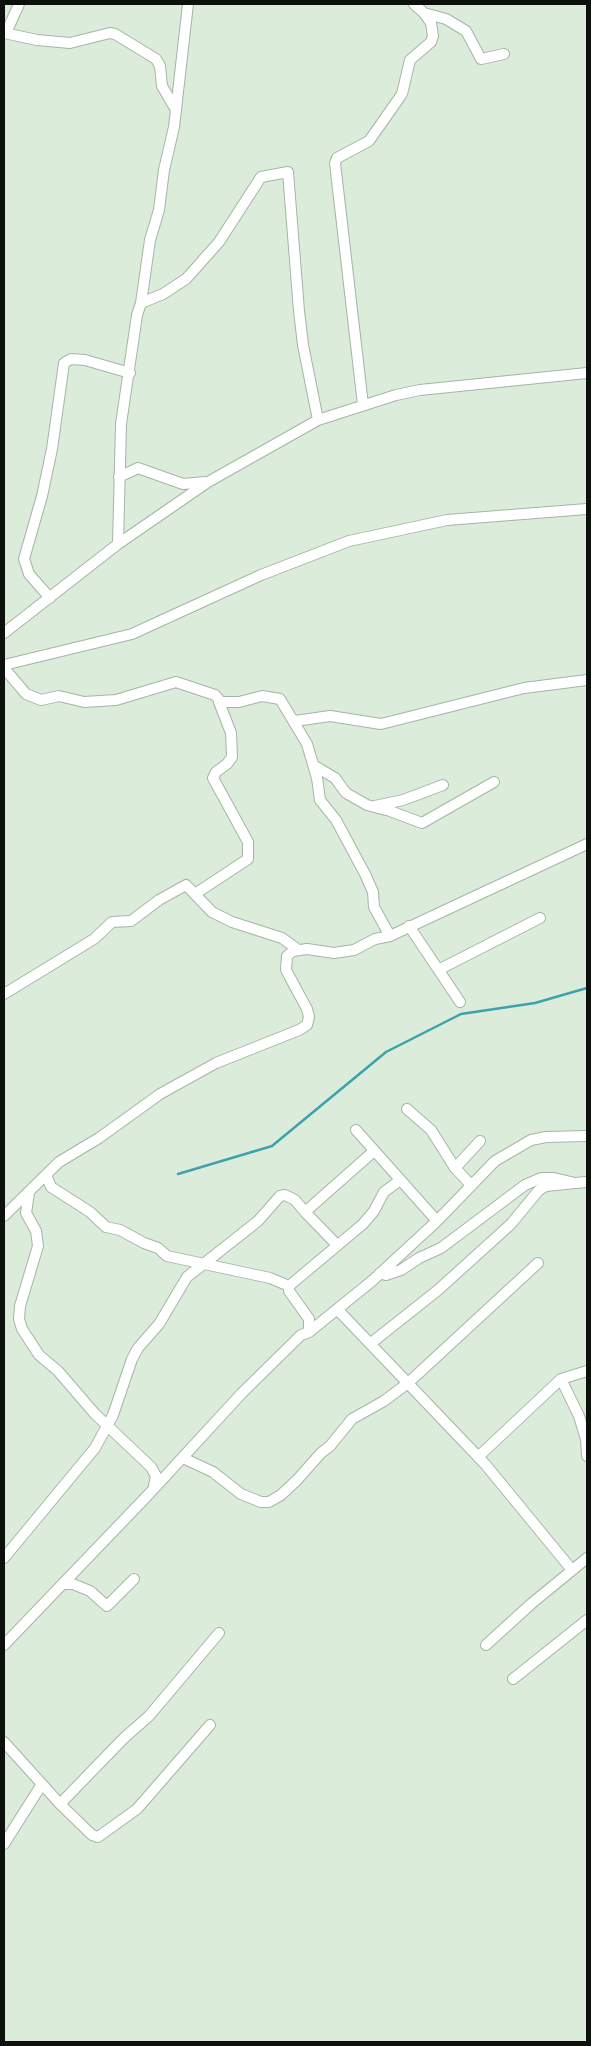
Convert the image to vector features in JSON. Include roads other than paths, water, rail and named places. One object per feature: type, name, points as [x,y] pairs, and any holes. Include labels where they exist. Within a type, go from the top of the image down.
[{"type":"street","points":[[19,4],[5,33],[37,40],[70,43],[110,33],[115,34],[156,59],[160,66],[162,86],[176,110]]},
{"type":"street","points":[[118,544],[121,424],[130,373],[135,324],[141,304],[150,240],[160,210],[164,170],[176,110],[188,4]]},
{"type":"street","points":[[363,405],[334,163],[337,158],[369,141],[402,94],[410,60],[431,42],[433,36],[431,23],[414,4]]},
{"type":"street","points":[[424,13],[446,19],[466,31],[481,59],[504,54]]},
{"type":"street","points":[[141,304],[163,294],[186,279],[219,242],[261,176],[288,172],[301,328],[318,420]]},
{"type":"street","points":[[50,598],[29,574],[24,559],[42,496],[52,449],[64,364],[71,359],[85,360],[130,373]]},
{"type":"street","points":[[4,633],[118,544],[208,482],[318,420],[363,405],[420,390],[587,373]]},
{"type":"street","points":[[119,477],[138,468],[183,484],[208,482]]},
{"type":"street","points":[[195,894],[248,859],[248,842],[213,778],[216,772],[227,764],[232,757],[231,733],[215,695],[176,682],[116,700],[84,702],[59,696],[41,700],[26,694],[4,667],[139,632],[261,574],[349,541],[447,520],[587,509]]},
{"type":"street","points":[[295,721],[330,716],[381,724],[524,688],[587,680]]},
{"type":"street","points":[[219,702],[240,702],[254,696],[271,696],[280,699],[295,721],[307,744],[320,800],[340,826],[365,874],[373,892],[374,907],[390,936]]},
{"type":"street","points":[[313,765],[335,778],[346,793],[373,807],[390,810],[422,823],[494,782]]},
{"type":"street","points":[[373,807],[404,800],[443,785]]},
{"type":"street","points":[[4,994],[94,939],[114,921],[131,921],[159,900],[186,885],[212,912],[226,919],[282,938],[297,949],[340,952],[354,950],[375,939],[390,936],[587,844]]},
{"type":"street","points":[[440,969],[540,918]]},
{"type":"street","points":[[409,926],[440,969],[460,1002]]},
{"type":"street","points":[[4,1216],[10,1208],[29,1193],[59,1162],[99,1138],[160,1094],[216,1063],[299,1030],[307,1025],[308,1009],[286,970],[287,956],[297,949]]},
{"type":"street","points":[[407,1109],[431,1130],[456,1168],[471,1185]]},
{"type":"street","points":[[356,1130],[436,1221]]},
{"type":"street","points":[[4,1645],[64,1584],[154,1486],[183,1458],[242,1393],[302,1335],[309,1332],[380,1273],[436,1221],[495,1161],[531,1140],[546,1137],[587,1136]]},
{"type":"street","points":[[456,1168],[480,1141]]},
{"type":"street","points":[[305,1212],[374,1151]]},
{"type":"street","points":[[46,1175],[51,1187],[90,1212],[106,1227],[120,1230],[158,1248],[167,1256],[270,1278],[289,1286]]},
{"type":"street","points":[[380,1273],[386,1275],[401,1270],[418,1258],[441,1248],[525,1185],[541,1178],[554,1178],[575,1183]]},
{"type":"street","points":[[309,1332],[309,1319],[288,1291],[289,1286],[362,1224],[374,1210],[384,1192],[399,1181]]},
{"type":"street","points":[[370,1344],[438,1290],[511,1224],[539,1190],[546,1186],[587,1182]]},
{"type":"street","points":[[29,1193],[26,1213],[36,1231],[38,1246],[20,1306],[19,1319],[22,1329],[40,1355],[154,1471],[154,1486]]},
{"type":"street","points":[[4,1558],[76,1473],[108,1426],[138,1348],[159,1324],[187,1277],[258,1221],[280,1196],[285,1195],[295,1200],[337,1245]]},
{"type":"street","points":[[183,1458],[213,1472],[241,1494],[262,1502],[269,1502],[281,1495],[313,1464],[352,1418],[384,1402],[408,1384],[538,1263]]},
{"type":"street","points":[[337,1309],[478,1457],[572,1570]]},
{"type":"street","points":[[478,1457],[561,1379],[587,1371]]},
{"type":"street","points":[[561,1379],[579,1416],[586,1439],[587,1456]]},
{"type":"street","points":[[486,1645],[587,1558]]},
{"type":"street","points":[[64,1584],[73,1584],[90,1592],[106,1606],[134,1579]]},
{"type":"street","points":[[513,1680],[587,1620]]},
{"type":"street","points":[[60,1804],[120,1742],[149,1716],[220,1633]]},
{"type":"street","points":[[4,1742],[60,1804],[92,1835],[98,1838],[137,1809],[210,1725]]},
{"type":"street","points":[[4,1844],[42,1784]]},
{"type":"waterway","points":[[178,1174],[272,1146],[386,1052],[461,1014],[535,1003],[587,988]]}]
